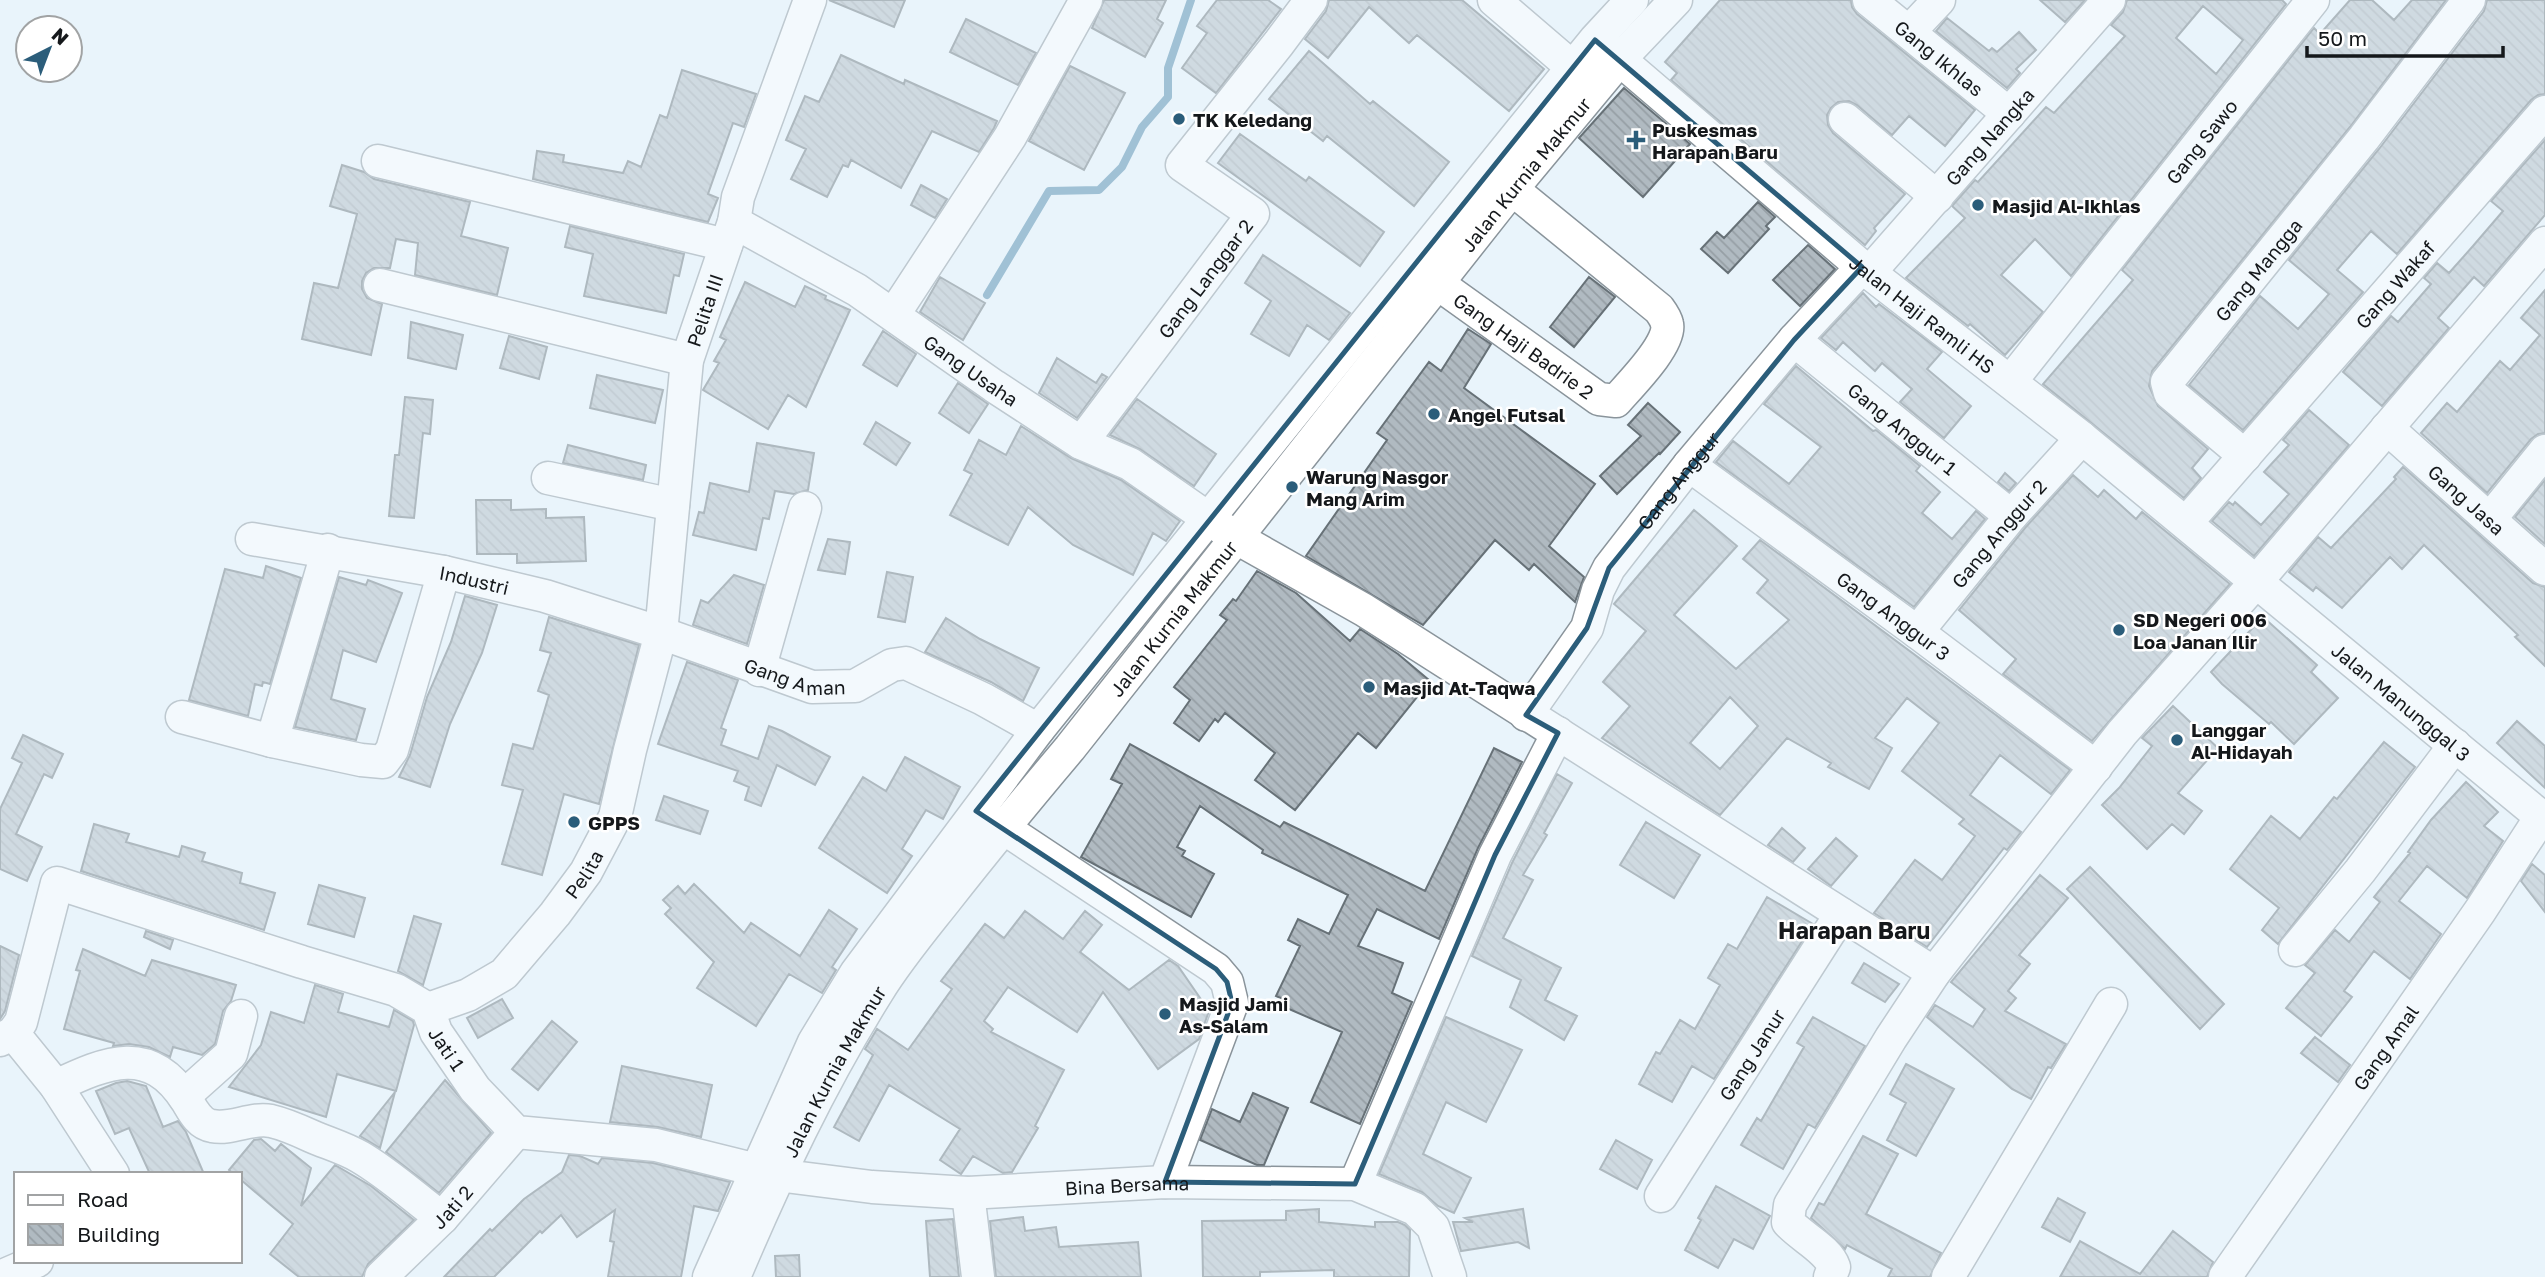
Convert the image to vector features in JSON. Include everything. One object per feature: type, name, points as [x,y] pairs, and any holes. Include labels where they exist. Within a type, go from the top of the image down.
[{"type":"street","name":"Pelita III","points":[[662,633],[687,360],[730,234],[738,197],[810,0]]},
{"type":"street","points":[[894,314],[1010,137],[1086,0]]},
{"type":"street","name":"Gang Langgar 2","points":[[1082,443],[1253,214],[1182,165],[1311,0]]},
{"type":"street","points":[[1494,0],[1572,67]]},
{"type":"street","name":"Jalan Kurnia Makmur","points":[[709,1277],[767,1172],[879,989],[1003,827],[1070,748],[1222,528],[1572,67],[1632,0]]},
{"type":"street","name":"Jalan Kurnia Makmur","points":[[734,1277],[767,1172],[814,1042],[856,973],[1038,730],[1222,528],[1437,283],[1620,59],[1676,0]]},
{"type":"street","name":"Gang Ikhlas","points":[[1869,0],[2009,114]]},
{"type":"street","points":[[1909,32],[1939,0]]},
{"type":"street","name":"Gang Nangka","points":[[1866,270],[1937,197],[2109,0]]},
{"type":"street","name":"Gang Sawo","points":[[2011,381],[2313,0]]},
{"type":"street","name":"Gang Mangga","points":[[2245,456],[2170,393],[2168,382],[2364,138],[2469,0]]},
{"type":"street","name":"Jalan Haji Ramli HS","points":[[1595,40],[1866,270],[2011,381],[2256,582]]},
{"type":"street","name":"Gang Wakaf","points":[[2245,456],[2545,112]]},
{"type":"street","points":[[1845,119],[1937,197]]},
{"type":"street","name":"Gang Usaha","points":[[378,161],[730,234],[833,276],[894,314],[994,386],[1082,443],[1130,464],[1222,528],[1364,610],[1934,973]]},
{"type":"street","name":"Gang Haji Badrie 2","points":[[1437,283],[1599,399],[1616,401],[1642,370],[1665,341],[1668,326],[1659,309],[1512,189]]},
{"type":"street","points":[[1830,1277],[1834,1267],[1832,1259],[1798,1234],[1788,1222],[1790,1205],[1891,1038],[1934,973],[2122,733],[2256,582],[2545,243]]},
{"type":"street","name":"Gang Anggur","points":[[1526,715],[1587,628],[1598,590],[1609,568],[1689,466],[1794,340],[1866,270]]},
{"type":"street","points":[[380,285],[687,360]]},
{"type":"street","name":"Gang Anggur 1","points":[[1794,340],[2011,516]]},
{"type":"street","name":"Gang Jasa","points":[[2387,428],[2545,569]]},
{"type":"street","name":"Gang Anggur 2","points":[[1917,632],[2011,516],[2082,438]]},
{"type":"street","points":[[2490,519],[2545,451]]},
{"type":"street","points":[[2186,523],[2245,456]]},
{"type":"street","name":"Gang Anggur 3","points":[[1689,466],[1917,632],[2096,767]]},
{"type":"street","points":[[548,478],[673,505]]},
{"type":"street","points":[[759,670],[805,508]]},
{"type":"street","name":"Industri","points":[[267,541],[444,572],[545,596],[662,633]]},
{"type":"street","points":[[272,741],[328,550]]},
{"type":"street","points":[[182,717],[272,741],[383,762],[392,750],[444,572]]},
{"type":"street","name":"Jalan Manunggal 3","points":[[2256,582],[2543,819]]},
{"type":"street","name":"Gang Aman","points":[[662,633],[812,687],[855,686],[891,665],[906,663],[983,699],[1038,730]]},
{"type":"street","name":"Pelita","points":[[428,1009],[468,995],[504,974],[555,914],[586,872],[615,817],[662,633]]},
{"type":"street","points":[[1354,1184],[1495,855],[1558,733]]},
{"type":"street","points":[[2295,950],[2360,871],[2455,745]]},
{"type":"street","points":[[976,811],[1216,969],[1227,982],[1232,1003],[1165,1182]]},
{"type":"street","name":"Gang Amal","points":[[2225,1277],[2543,819]]},
{"type":"street","name":"Jati 1","points":[[7,1036],[21,1022],[57,883],[396,990],[428,1009],[436,1032],[475,1089],[516,1132]]},
{"type":"street","name":"Gang Janur","points":[[1661,1196],[1842,914]]},
{"type":"street","points":[[1948,1277],[2111,1004]]},
{"type":"street","points":[[184,1096],[231,1054],[241,1016]]},
{"type":"street","points":[[7,1036],[56,1086],[112,1172]]},
{"type":"street","points":[[56,1086],[100,1067],[131,1061],[148,1064],[163,1074],[184,1096],[203,1123],[212,1126],[257,1119],[272,1121],[360,1157],[442,1218]]},
{"type":"street","points":[[516,1132],[656,1145],[767,1172]]},
{"type":"street","name":"Jati 2","points":[[382,1277],[442,1218],[516,1132]]},
{"type":"street","name":"Bina Bersama","points":[[767,1172],[872,1187],[968,1193],[1165,1182],[1354,1184],[1415,1209],[1433,1227],[1450,1277]]},
{"type":"street","points":[[968,1193],[978,1277]]},
{"type":"street","points":[[0,1277],[32,1263]]},
{"type":"highlighted area","points":[[1595,40],[1862,267],[1794,340],[1609,568],[1587,628],[1526,715],[1558,733],[1495,855],[1355,1184],[1165,1182],[1232,1003],[1227,982],[1216,969],[976,811]]},
{"type":"building","points":[[829,0],[905,0],[894,27]]},
{"type":"building","points":[[1104,0],[1166,0],[1157,19],[1163,23],[1145,57],[1092,28]]},
{"type":"building","points":[[1217,0],[1268,0],[1281,9],[1216,93],[1182,68],[1207,33],[1197,26]]},
{"type":"building","points":[[1329,0],[1462,0],[1544,69],[1509,111],[1417,35],[1409,43],[1369,7],[1328,58],[1305,39],[1326,11]]},
{"type":"building","points":[[1720,0],[1851,0],[1857,14],[1975,110],[1945,146],[1909,116],[1892,135],[1849,101],[1838,102],[1831,108],[1827,115],[1828,125],[1833,133],[1905,194],[1874,228],[1876,231],[1865,245],[1671,80],[1677,73],[1665,62]]},
{"type":"building","points":[[2040,0],[2085,0],[2065,22]]},
{"type":"building","points":[[2127,0],[2282,0],[2286,4],[2071,276],[2035,239],[2001,275],[2043,312],[2005,355],[1970,324],[1968,326],[1906,278],[1965,218],[1952,206],[1975,180],[1978,182],[2046,107],[2054,113],[2125,36],[2111,25],[2123,12]],"holes":[[[2203,6],[2243,40],[2216,74],[2176,38]]]},
{"type":"building","points":[[2350,0],[2372,0],[2394,20],[2412,0],[2446,0],[2350,127],[2152,371],[2149,386],[2158,406],[2208,449],[2192,468],[2201,478],[2184,498],[2043,384],[2133,280],[2122,270],[2314,28],[2320,34]]},
{"type":"building","points":[[2487,0],[2545,0],[2545,94],[2531,100],[2397,254],[2371,231],[2337,270],[2363,292],[2243,430],[2189,385],[2260,296],[2298,329],[2329,294],[2289,260],[2379,149],[2484,11]]},
{"type":"building","points":[[1947,18],[1989,51],[1992,48],[1997,52],[2019,32],[2036,50],[2016,69],[2020,73],[2007,88],[1936,31]]},
{"type":"building","points":[[966,19],[1036,53],[1018,85],[950,52]]},
{"type":"building","points":[[1309,51],[1370,104],[1373,101],[1449,162],[1414,206],[1327,136],[1323,141],[1269,99]]},
{"type":"building","points":[[841,55],[904,84],[905,80],[997,121],[994,128],[979,152],[932,131],[901,188],[851,160],[848,167],[843,165],[827,197],[791,179],[806,149],[786,140],[805,96],[819,102]]},
{"type":"building","points":[[1070,66],[1125,93],[1084,170],[1029,141]]},
{"type":"building","points":[[682,70],[756,94],[744,127],[733,123],[708,194],[718,198],[708,222],[533,179],[537,151],[564,155],[563,162],[623,173],[628,161],[641,167],[660,115],[667,118]]},
{"type":"building","name":"Puskesmas Harapan Baru","points":[[1624,88],[1690,144],[1643,197],[1579,138]]},
{"type":"building","points":[[1240,134],[1306,181],[1309,177],[1384,232],[1360,266],[1218,163]]},
{"type":"building","points":[[2545,140],[2545,215],[2484,286],[2474,277],[2438,318],[2449,328],[2382,406],[2343,372],[2391,316],[2398,322],[2431,284],[2424,278],[2437,263],[2449,273],[2473,246],[2503,211],[2491,201]]},
{"type":"building","points":[[342,165],[364,172],[374,179],[470,202],[461,236],[508,248],[497,295],[415,275],[418,243],[396,239],[390,268],[374,268],[366,273],[362,281],[362,289],[367,298],[382,304],[371,355],[302,339],[314,283],[338,288],[357,214],[330,206]]},
{"type":"building","points":[[921,185],[947,199],[935,218],[911,205]]},
{"type":"building","points":[[1758,202],[1775,217],[1766,226],[1769,229],[1728,273],[1701,249],[1717,232],[1724,238]]},
{"type":"building","points":[[570,226],[684,254],[679,276],[674,275],[666,313],[584,296],[593,254],[565,247]]},
{"type":"building","points":[[1808,245],[1835,269],[1800,306],[1773,280]]},
{"type":"building","points":[[1263,255],[1350,313],[1329,340],[1307,325],[1289,356],[1251,334],[1271,301],[1245,283]]},
{"type":"building","points":[[940,277],[985,303],[963,340],[920,312]]},
{"type":"building","points":[[1589,277],[1615,297],[1574,347],[1550,327]]},
{"type":"building","points":[[745,282],[795,307],[805,286],[850,310],[806,407],[788,395],[768,429],[703,390],[719,363],[714,361],[726,340],[720,337]]},
{"type":"building","points":[[2545,290],[2545,433],[2531,439],[2487,493],[2421,433],[2447,403],[2457,412],[2500,361],[2510,370],[2540,335],[2521,318]]},
{"type":"building","points":[[1863,293],[1876,307],[1879,304],[1942,352],[1927,369],[1971,406],[1944,438],[1900,402],[1912,389],[1882,363],[1875,371],[1843,342],[1836,350],[1821,338]]},
{"type":"building","points":[[411,322],[463,335],[456,369],[408,358]]},
{"type":"building","points":[[1468,329],[1491,344],[1464,388],[1595,484],[1549,546],[1584,577],[1575,602],[1534,564],[1529,570],[1495,540],[1423,625],[1306,556],[1387,440],[1377,433],[1429,362],[1441,371]]},
{"type":"building","points":[[883,331],[916,354],[897,386],[863,365]]},
{"type":"building","points":[[509,336],[547,347],[539,379],[500,368]]},
{"type":"building","points":[[1057,358],[1096,383],[1102,374],[1107,377],[1077,418],[1039,393]]},
{"type":"building","points":[[1796,366],[1873,431],[1876,430],[1920,466],[1916,471],[1940,492],[1922,513],[1952,539],[1976,511],[1985,519],[1914,607],[1716,462],[1733,441],[1789,484],[1821,447],[1764,404]]},
{"type":"building","points":[[597,375],[663,390],[655,423],[590,408]]},
{"type":"building","points":[[958,383],[988,404],[969,433],[939,413]]},
{"type":"building","points":[[405,397],[433,400],[430,434],[423,433],[414,518],[389,516],[395,455],[399,455]]},
{"type":"building","points":[[1137,399],[1216,454],[1194,486],[1140,449],[1110,435]]},
{"type":"building","points":[[1648,403],[1680,432],[1617,494],[1600,476],[1641,436],[1628,425]]},
{"type":"building","points":[[2309,410],[2349,445],[2254,556],[2212,521],[2229,502],[2233,505],[2235,502],[2261,525],[2289,494],[2264,472],[2289,445],[2283,440]]},
{"type":"building","points":[[876,422],[910,443],[896,465],[864,444]]},
{"type":"building","points":[[1021,426],[1071,458],[1121,480],[1180,521],[1166,541],[1153,533],[1133,575],[1073,545],[1028,507],[1008,545],[950,515],[972,474],[964,470],[979,440],[1006,455]]},
{"type":"building","points":[[757,443],[814,453],[808,490],[794,494],[775,491],[769,519],[763,518],[756,550],[693,535],[699,512],[704,513],[710,483],[749,492]]},
{"type":"building","points":[[568,445],[646,465],[643,480],[563,463]]},
{"type":"building","points":[[2403,467],[2533,583],[2545,587],[2545,666],[2515,637],[2518,635],[2424,545],[2402,569],[2390,557],[2342,608],[2316,587],[2313,591],[2289,572],[2318,537],[2331,548],[2396,479],[2394,477]]},
{"type":"building","points":[[2005,473],[2016,483],[2009,491],[1998,482]]},
{"type":"building","name":"SD Negeri 006 Loa Janan Ilir","points":[[2073,475],[2098,497],[2104,490],[2136,519],[2142,512],[2230,584],[2092,741],[2003,674],[2016,659],[1959,610],[2025,528]]},
{"type":"building","points":[[2545,480],[2545,544],[2515,517]]},
{"type":"building","points":[[476,500],[511,500],[511,510],[546,509],[546,518],[584,517],[586,561],[517,563],[517,554],[477,554]]},
{"type":"building","points":[[1694,510],[1737,546],[1674,615],[1736,669],[1789,620],[1757,593],[1768,580],[1743,559],[1760,540],[2070,770],[2051,794],[2000,755],[1970,795],[2021,832],[2007,850],[2004,848],[1927,947],[1874,913],[1915,860],[1942,880],[1975,836],[1959,824],[1964,819],[1902,771],[1939,723],[1907,698],[1875,738],[1892,748],[1869,789],[1828,767],[1831,763],[1787,738],[1720,815],[1602,738],[1630,706],[1603,682],[1646,631],[1614,604]],"holes":[[[1730,697],[1758,726],[1720,769],[1690,743]]]},
{"type":"building","points":[[828,539],[850,542],[845,574],[818,570]]},
{"type":"building","points":[[266,566],[301,578],[270,684],[255,684],[248,716],[189,700],[225,569],[263,578]]},
{"type":"building","points":[[1257,571],[1296,593],[1350,641],[1360,629],[1398,654],[1430,681],[1376,748],[1358,733],[1295,810],[1255,780],[1275,753],[1225,713],[1218,722],[1215,719],[1199,741],[1174,723],[1190,700],[1174,687],[1227,620],[1220,615],[1233,599],[1236,601]]},
{"type":"building","points":[[887,572],[913,577],[905,622],[878,617]]},
{"type":"building","points":[[734,575],[764,585],[747,644],[693,625],[701,600],[708,603]]},
{"type":"building","points":[[339,577],[366,585],[368,580],[402,593],[376,662],[343,650],[331,699],[365,709],[356,740],[295,727]]},
{"type":"building","points":[[465,596],[497,605],[482,653],[450,724],[430,787],[399,777],[410,755],[427,697],[451,642]]},
{"type":"building","points":[[549,617],[639,645],[599,804],[564,794],[542,875],[502,864],[523,790],[502,785],[513,744],[533,749],[549,695],[538,691],[551,653],[540,650]]},
{"type":"building","points":[[2263,617],[2317,665],[2311,672],[2338,698],[2294,744],[2211,672]]},
{"type":"building","points":[[946,618],[980,639],[1039,668],[1023,701],[991,682],[925,652]]},
{"type":"building","points":[[687,662],[738,680],[721,728],[726,730],[721,745],[758,759],[769,726],[782,731],[830,757],[815,785],[777,765],[761,806],[745,800],[749,787],[734,781],[738,771],[658,744]]},
{"type":"building","points":[[2173,706],[2218,748],[2178,793],[2202,811],[2184,834],[2172,824],[2147,849],[2102,805],[2152,746],[2142,738]]},
{"type":"building","points":[[2517,721],[2545,746],[2545,788],[2497,743]]},
{"type":"building","points":[[23,735],[63,754],[52,778],[44,774],[16,834],[42,847],[27,881],[0,869],[0,809],[22,763],[12,758]]},
{"type":"building","points":[[2384,742],[2415,767],[2278,944],[2262,930],[2279,908],[2230,869],[2271,816],[2300,839]]},
{"type":"building","points":[[1130,744],[1280,827],[1284,822],[1425,891],[1494,748],[1522,762],[1478,848],[1439,939],[1377,909],[1358,946],[1403,963],[1392,993],[1412,1002],[1360,1124],[1311,1102],[1342,1032],[1282,1006],[1285,1000],[1276,996],[1300,946],[1288,940],[1298,919],[1329,934],[1348,895],[1262,853],[1263,850],[1200,806],[1177,847],[1185,851],[1182,856],[1214,874],[1191,917],[1081,857],[1122,784],[1111,779]]},
{"type":"building","points":[[905,757],[960,787],[943,819],[926,810],[902,849],[912,856],[887,893],[819,848],[863,777],[886,791]]},
{"type":"building","points":[[1557,774],[1572,783],[1544,833],[1547,835],[1523,875],[1533,880],[1503,938],[1561,968],[1545,1000],[1577,1016],[1564,1040],[1510,1007],[1521,980],[1472,956],[1512,863]]},
{"type":"building","points":[[2466,782],[2498,812],[2484,826],[2503,841],[2467,898],[2427,866],[2399,901],[2441,934],[2410,979],[2374,951],[2344,991],[2352,997],[2321,1036],[2286,1008],[2315,973],[2305,965],[2335,930],[2349,942],[2380,902],[2374,897],[2410,853],[2408,852],[2431,820]]},
{"type":"building","points":[[664,796],[708,811],[700,834],[656,820]]},
{"type":"building","points":[[1646,822],[1700,855],[1674,898],[1620,865]]},
{"type":"building","points":[[94,824],[129,834],[126,842],[179,857],[182,846],[205,853],[202,861],[242,873],[240,883],[275,893],[264,930],[81,871]]},
{"type":"building","points":[[1782,828],[1805,848],[1793,862],[1768,845]]},
{"type":"building","points":[[1836,838],[1857,856],[1831,886],[1808,869]]},
{"type":"building","points":[[2532,864],[2545,875],[2545,912],[2521,881]]},
{"type":"building","points":[[2090,867],[2224,1004],[2200,1029],[2067,889]]},
{"type":"building","points":[[2040,875],[2068,898],[2019,955],[2030,964],[2008,991],[2016,998],[2005,1011],[2066,1044],[2051,1068],[2048,1067],[2031,1099],[2012,1089],[1927,1017],[1935,1005],[1973,1027],[1985,1009],[1951,982]]},
{"type":"building","points":[[694,884],[744,933],[751,923],[800,956],[829,910],[857,929],[832,967],[836,970],[822,993],[789,974],[756,1026],[697,988],[714,962],[665,914],[671,908],[663,900],[678,886],[685,894]]},
{"type":"building","points":[[319,885],[365,898],[354,937],[308,924]]},
{"type":"building","points":[[1767,897],[1813,924],[1714,1079],[1692,1066],[1672,1102],[1639,1084],[1656,1052],[1660,1054],[1680,1020],[1695,1029],[1720,985],[1708,978],[1728,944],[1737,949]]},
{"type":"building","points":[[1025,911],[1063,939],[1085,911],[1102,925],[1080,952],[1129,990],[1169,960],[1178,966],[1209,1011],[1199,1039],[1158,1069],[1103,992],[1077,1032],[1008,987],[984,1021],[993,1029],[991,1032],[1064,1070],[1035,1126],[1038,1128],[1012,1172],[1003,1173],[973,1156],[961,1174],[940,1160],[960,1129],[889,1085],[859,1141],[834,1127],[873,1055],[865,1049],[877,1029],[908,1050],[952,989],[941,981],[985,924],[1004,938]]},
{"type":"building","points":[[414,916],[441,924],[423,985],[398,971]]},
{"type":"building","points":[[146,931],[173,940],[170,949],[144,937]]},
{"type":"building","points":[[0,946],[19,955],[5,1011],[0,1019]]},
{"type":"building","points":[[83,949],[145,976],[152,960],[236,985],[231,1001],[223,1011],[215,1044],[202,1055],[173,1047],[170,1057],[149,1047],[129,1044],[113,1046],[114,1043],[64,1029],[80,971],[76,970]]},
{"type":"building","points":[[1864,963],[1899,984],[1885,1002],[1852,983]]},
{"type":"building","points":[[315,985],[343,994],[338,1012],[389,1027],[394,1010],[413,1021],[396,1091],[337,1074],[326,1117],[229,1087],[261,1045],[271,1012],[304,1023]]},
{"type":"building","points":[[502,999],[513,1018],[478,1038],[467,1018]]},
{"type":"building","points":[[1446,1017],[1522,1050],[1486,1122],[1446,1102],[1423,1154],[1471,1178],[1454,1213],[1438,1206],[1422,1192],[1379,1174]]},
{"type":"building","points":[[1813,1017],[1865,1046],[1815,1128],[1808,1124],[1783,1169],[1741,1145],[1757,1118],[1761,1121],[1804,1047],[1797,1043]]},
{"type":"building","points":[[552,1021],[577,1042],[538,1090],[512,1069]]},
{"type":"building","points":[[2315,1037],[2350,1065],[2338,1082],[2301,1053]]},
{"type":"building","points":[[1906,1064],[1954,1089],[1916,1156],[1887,1140],[1906,1103],[1890,1094]]},
{"type":"building","points":[[622,1066],[712,1085],[701,1137],[658,1127],[610,1122]]},
{"type":"building","points":[[445,1080],[491,1133],[439,1193],[386,1152]]},
{"type":"building","points":[[127,1081],[146,1086],[163,1127],[178,1121],[186,1132],[203,1172],[149,1172],[129,1128],[115,1134],[96,1091]]},
{"type":"building","points":[[395,1092],[380,1148],[360,1136]]},
{"type":"building","points":[[1253,1093],[1288,1108],[1264,1165],[1257,1165],[1200,1140],[1212,1109],[1240,1122]]},
{"type":"building","points":[[1863,1136],[1898,1154],[1866,1214],[1941,1253],[1930,1277],[1888,1277],[1892,1269],[1847,1245],[1845,1249],[1811,1218],[1819,1203],[1824,1205]]},
{"type":"building","points":[[261,1139],[275,1151],[281,1144],[311,1168],[301,1206],[335,1165],[371,1186],[414,1220],[368,1264],[362,1277],[299,1277],[270,1254],[293,1224],[242,1181],[242,1172],[229,1170],[254,1140]]},
{"type":"building","points":[[1616,1140],[1652,1160],[1637,1189],[1600,1169]]},
{"type":"building","points":[[569,1155],[580,1156],[598,1164],[602,1158],[653,1163],[730,1182],[718,1211],[694,1206],[681,1277],[608,1277],[614,1242],[610,1241],[615,1210],[577,1237],[561,1215],[542,1233],[540,1231],[494,1277],[444,1277],[490,1229],[492,1231],[524,1199],[562,1172]]},
{"type":"building","points":[[1716,1186],[1770,1216],[1753,1249],[1734,1239],[1718,1268],[1685,1250],[1701,1220],[1698,1218]]},
{"type":"building","points":[[2058,1198],[2085,1213],[2070,1242],[2042,1227]]},
{"type":"building","points":[[1319,1209],[1319,1222],[1375,1227],[1375,1222],[1398,1222],[1405,1225],[1410,1230],[1409,1277],[1334,1277],[1334,1270],[1260,1272],[1260,1277],[1203,1277],[1202,1221],[1286,1220],[1286,1211]]},
{"type":"building","points":[[1523,1209],[1529,1248],[1518,1242],[1461,1251],[1453,1222],[1473,1222],[1465,1218]]},
{"type":"building","points":[[1023,1217],[1025,1231],[1056,1227],[1059,1247],[1138,1242],[1141,1277],[996,1277],[990,1221]]},
{"type":"building","points":[[953,1219],[959,1277],[930,1277],[926,1221]]},
{"type":"building","points":[[2173,1231],[2213,1262],[2207,1277],[2060,1277],[2080,1241],[2140,1274]]},
{"type":"building","points":[[799,1255],[800,1277],[776,1277],[775,1256]]},
{"type":"waterway","points":[[987,295],[1049,191],[1099,190],[1122,167],[1142,127],[1168,97],[1168,68],[1191,0]]},
{"type":"place","name":"TK Keledang","points":[[1179,119]]},
{"type":"place","name":"Puskesmas Harapan Baru","points":[[1636,140]]},
{"type":"place","name":"Masjid Al-Ikhlas","points":[[1978,205]]},
{"type":"place","name":"Angel Futsal","points":[[1434,414]]},
{"type":"place","name":"Warung Nasgor Mang Arim","points":[[1292,487]]},
{"type":"place","name":"SD Negeri 006 Loa Janan Ilir","points":[[2119,630]]},
{"type":"place","name":"Masjid At-Taqwa","points":[[1369,687]]},
{"type":"place","name":"Langgar Al-Hidayah","points":[[2177,740]]},
{"type":"place","name":"GPPS","points":[[574,822]]},
{"type":"place","name":"Masjid Jami As-Salam","points":[[1165,1014]]},
{"type":"district","name":"Harapan Baru","points":[[1854,930]]}]
